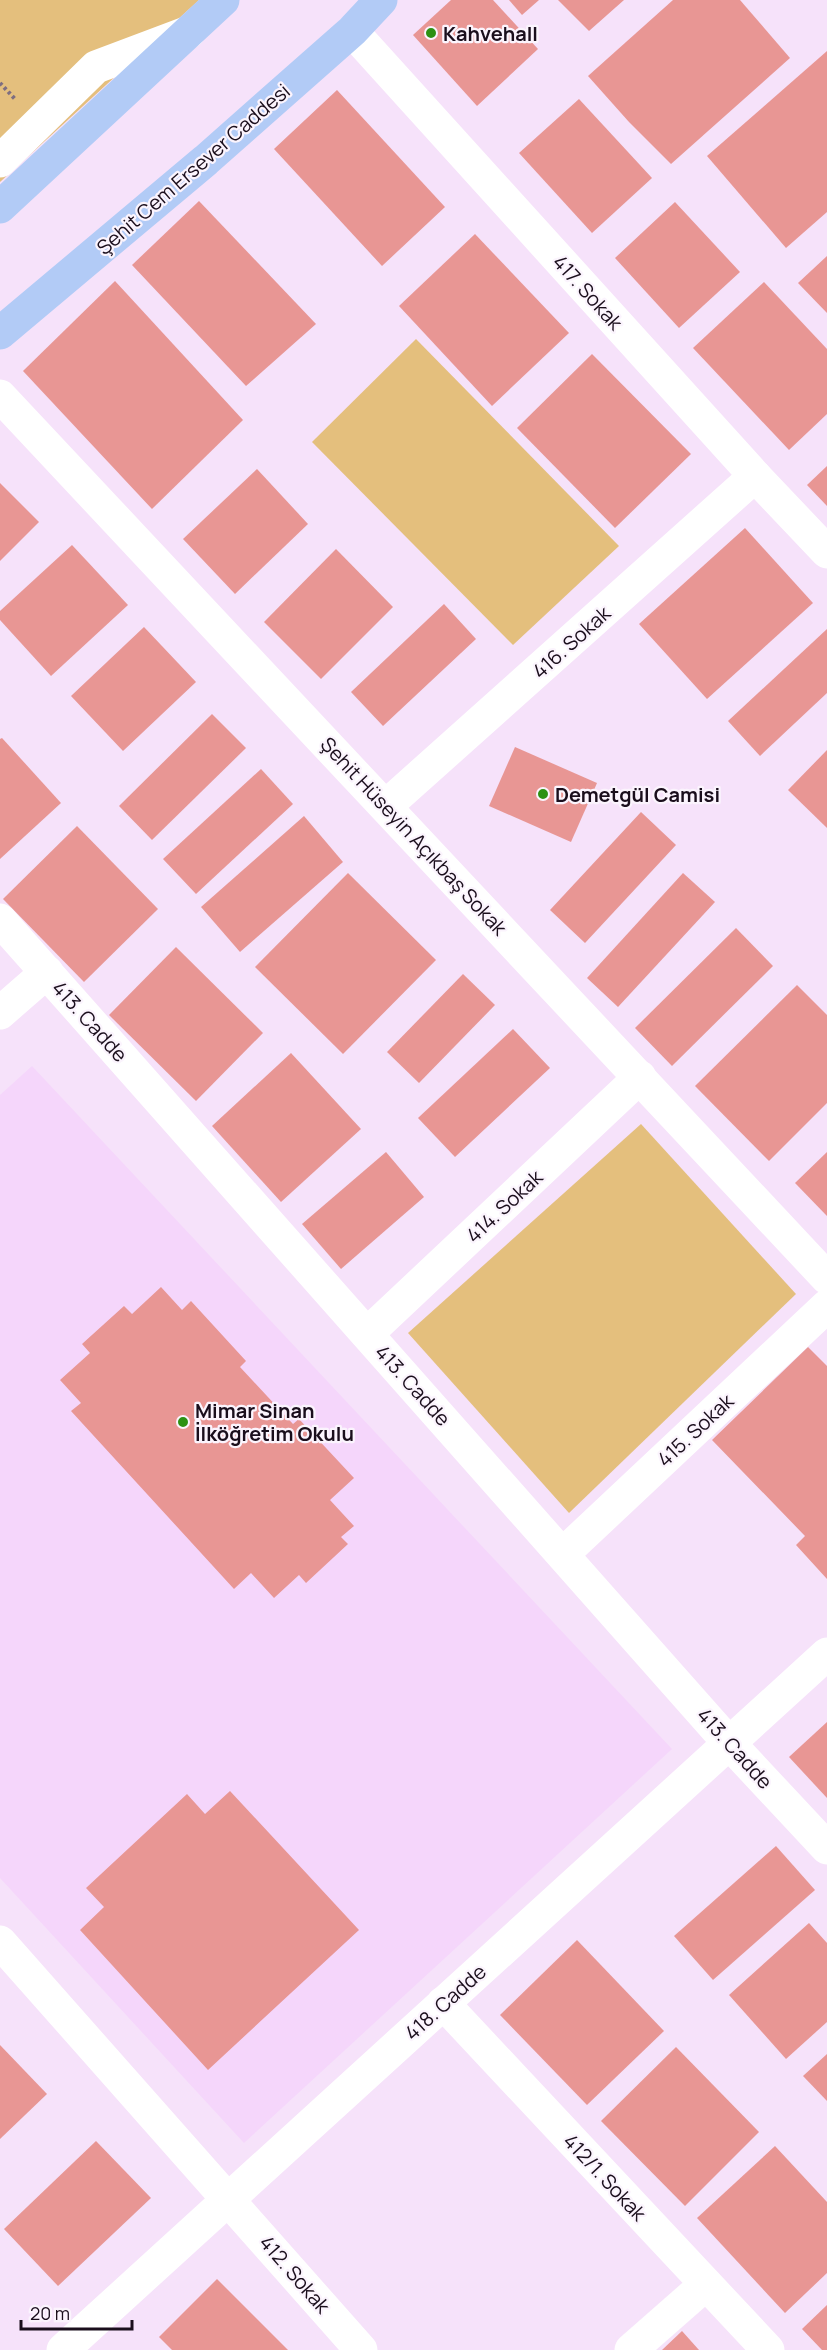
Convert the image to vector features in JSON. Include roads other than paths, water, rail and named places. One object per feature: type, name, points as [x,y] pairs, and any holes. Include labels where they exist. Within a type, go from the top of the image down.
[{"type":"main road","points":[[0,207],[223,0]]},
{"type":"main road","name":"Şehit Cem Ersever Caddesi","points":[[0,333],[206,160],[351,31],[381,0]]},
{"type":"street","name":"417. Sokak","points":[[351,31],[755,476],[827,552]]},
{"type":"street","points":[[0,161],[96,67],[189,32]]},
{"type":"street","name":"Şehit Hüseyin Açıkbaş Sokak","points":[[0,396],[387,806],[827,1278]]},
{"type":"street","name":"416. Sokak","points":[[387,806],[755,476]]},
{"type":"street","name":"413. Cadde","points":[[0,920],[729,1743],[827,1848]]},
{"type":"street","points":[[0,1013],[47,972]]},
{"type":"street","name":"414. Sokak","points":[[367,1334],[640,1077]]},
{"type":"street","name":"415. Sokak","points":[[563,1554],[827,1306]]},
{"type":"street","name":"418. Cadde","points":[[63,2350],[827,1654]]},
{"type":"street","name":"412. Sokak","points":[[0,1942],[361,2350]]},
{"type":"street","name":"412/1. Sokak","points":[[443,2003],[768,2350]]},
{"type":"street","points":[[631,2350],[706,2284]]},
{"type":"place","name":"Kahvehall","points":[[431,33]]},
{"type":"place","name":"Demetgül Camisi","points":[[543,794]]},
{"type":"place","name":"Mimar Sinan İlköğretim Okulu","points":[[183,1422]]}]
